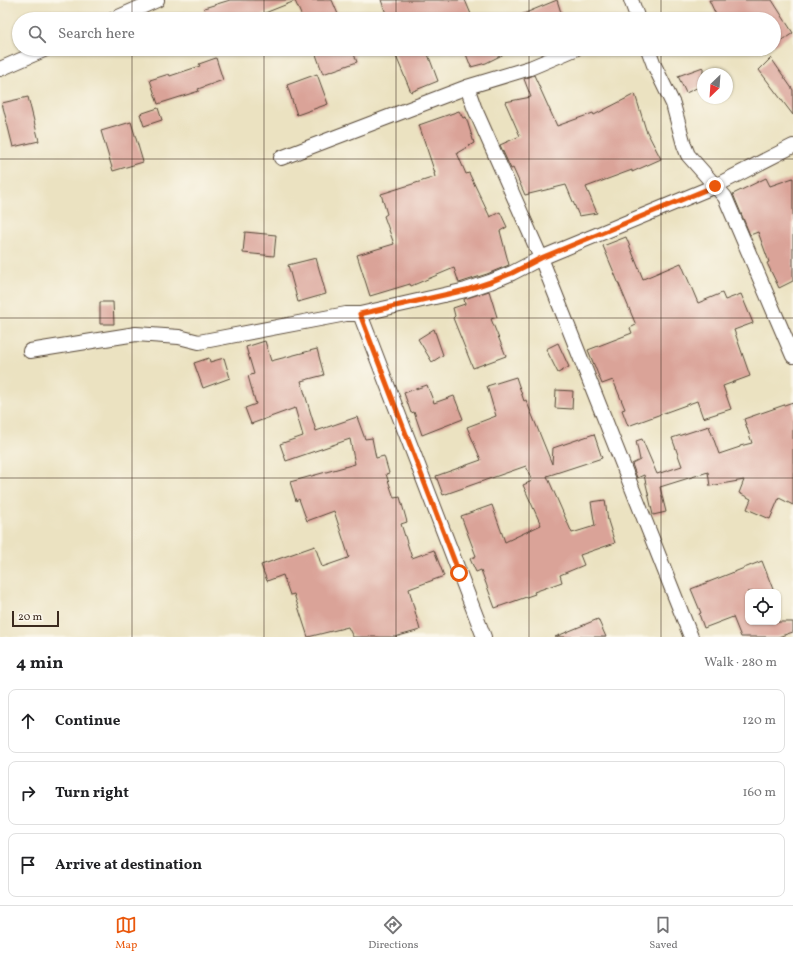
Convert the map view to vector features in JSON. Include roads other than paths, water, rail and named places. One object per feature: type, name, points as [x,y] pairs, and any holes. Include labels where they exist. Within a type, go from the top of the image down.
[{"type":"street","points":[[130,12],[157,0]]},
{"type":"street","points":[[631,0],[635,12]]},
{"type":"street","points":[[0,70],[31,56]]},
{"type":"street","points":[[281,158],[467,87],[530,68],[558,56]]},
{"type":"street","points":[[651,56],[673,104],[688,155],[725,197],[793,356]]},
{"type":"street","points":[[467,87],[541,258],[691,637]]},
{"type":"street","points":[[30,351],[136,334],[179,337],[199,342],[346,314],[360,314],[466,290],[512,273],[541,258],[715,186],[793,146]]},
{"type":"street","points":[[360,314],[484,637]]}]
